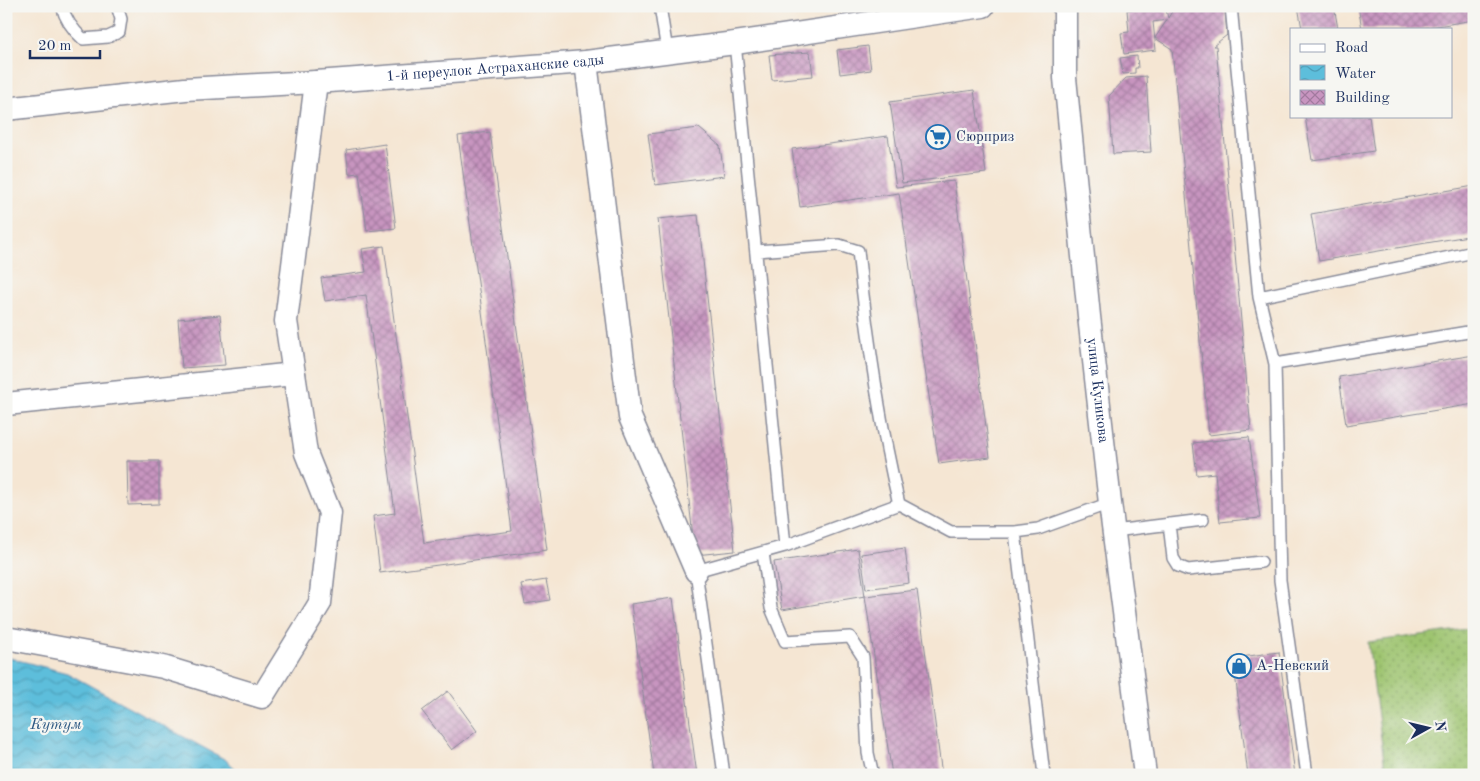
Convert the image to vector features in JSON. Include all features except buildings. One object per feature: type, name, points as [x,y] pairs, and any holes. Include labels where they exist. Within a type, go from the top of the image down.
[{"type":"street","name":"1-й переулок Астраханские сады","points":[[6,109],[186,89],[316,82],[586,62],[735,43],[983,6]]},
{"type":"street","name":"улица Куликова","points":[[1065,6],[1065,78],[1089,316],[1110,503],[1145,775]]},
{"type":"street","points":[[586,62],[630,417],[696,571]]},
{"type":"street","points":[[6,638],[163,667],[262,697],[320,603],[330,513],[306,454],[286,321],[316,82]]},
{"type":"street","points":[[6,404],[294,374]]},
{"type":"lane","points":[[62,6],[74,31],[83,39],[108,37],[119,32],[121,19],[117,6]]},
{"type":"lane","points":[[660,6],[667,51]]},
{"type":"lane","points":[[1231,6],[1259,297],[1275,364],[1280,580],[1307,775]]},
{"type":"lane","points":[[735,43],[785,546]]},
{"type":"lane","points":[[756,251],[840,245],[858,251],[869,342],[886,450],[899,504],[951,532],[1015,532],[1038,529],[1110,503]]},
{"type":"lane","points":[[1259,297],[1474,252]]},
{"type":"lane","points":[[1275,364],[1474,330]]},
{"type":"lane","points":[[724,775],[696,571],[785,546],[899,504]]},
{"type":"lane","points":[[1114,531],[1203,520]]},
{"type":"lane","points":[[1169,524],[1173,558],[1178,566],[1188,570],[1261,562]]},
{"type":"lane","points":[[1015,532],[1044,775]]},
{"type":"lane","points":[[762,553],[772,608],[786,641],[850,637],[863,658],[868,753],[873,775]]},
{"type":"green space","points":[[1474,628],[1474,775],[1386,775],[1368,642]]},
{"type":"water","name":"Кутум","points":[[6,657],[67,673],[226,760],[242,775],[6,775]]},
{"type":"place","name":"Сюрприз","points":[[938,137]]},
{"type":"place","name":"А-Невский","points":[[1239,666]]}]
